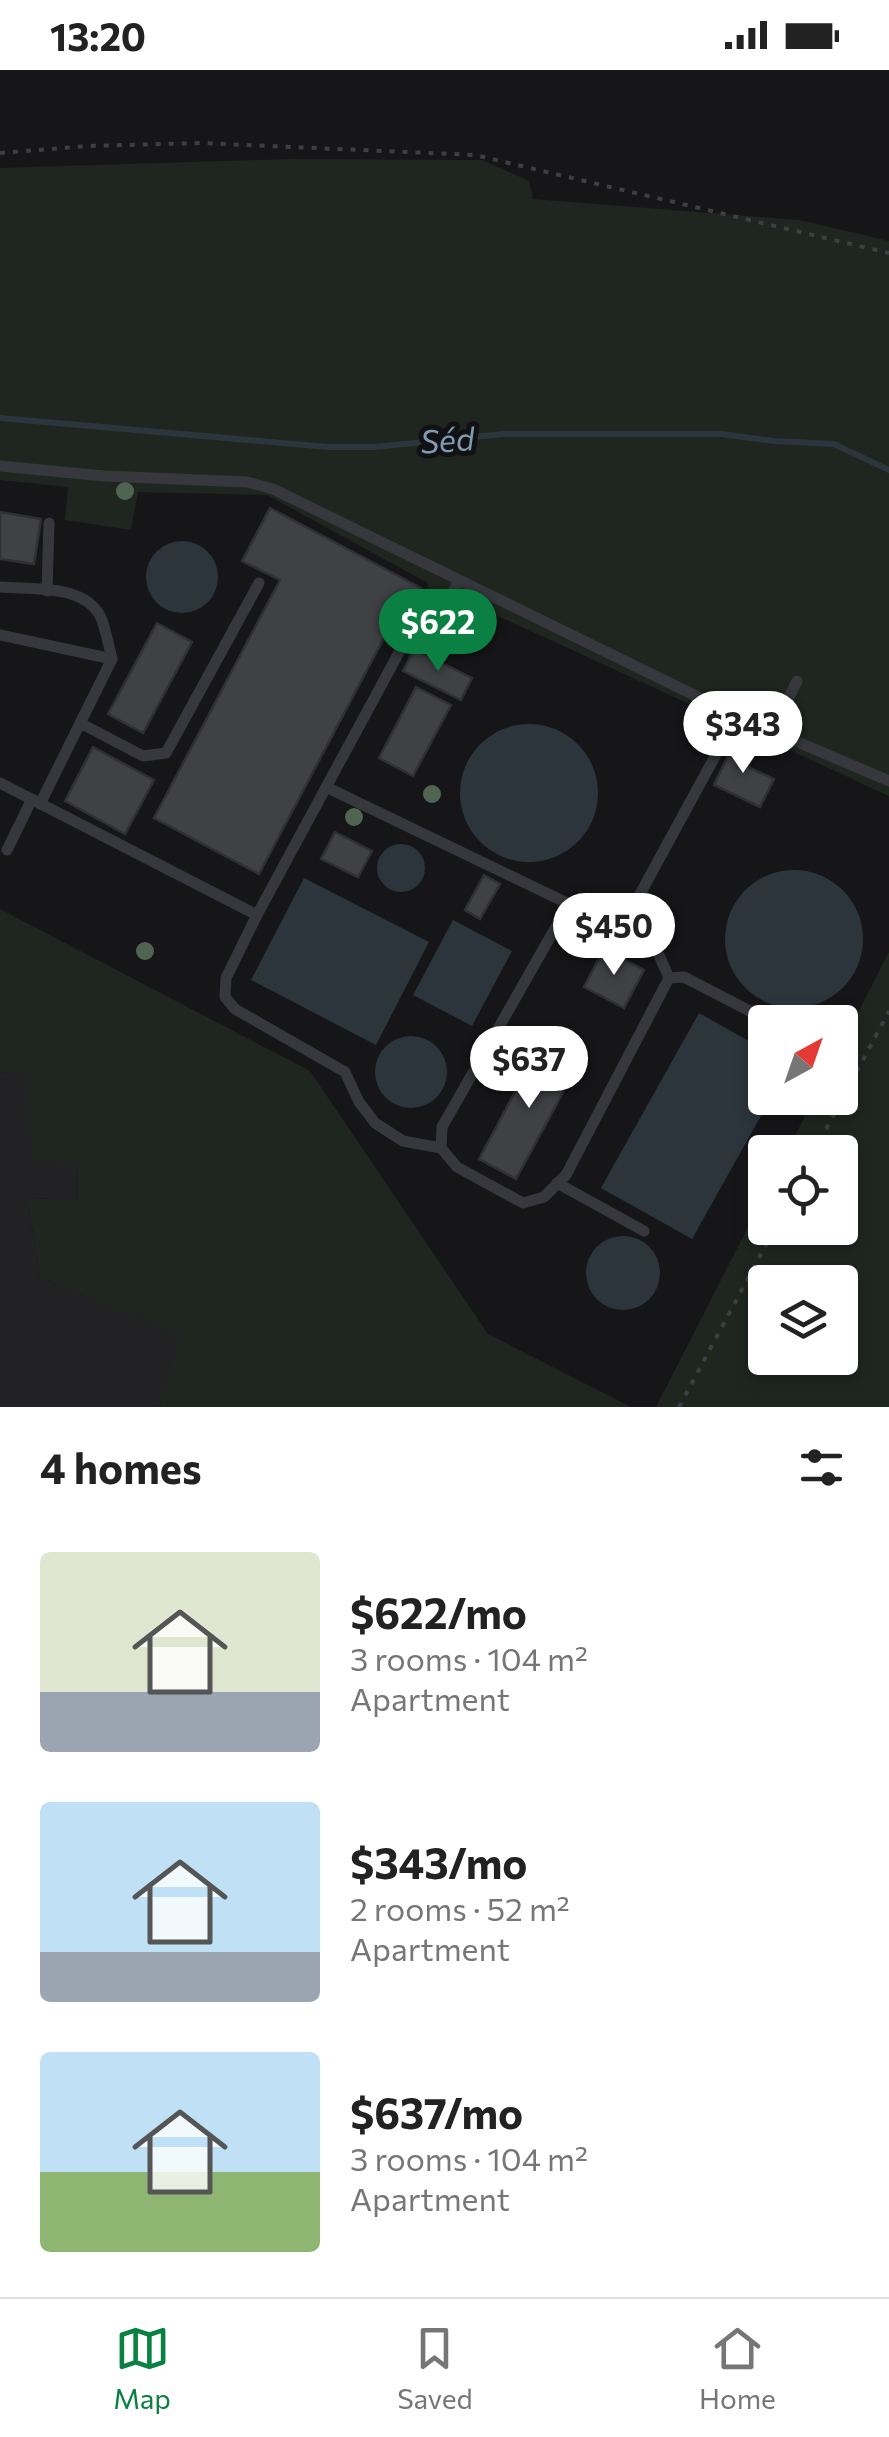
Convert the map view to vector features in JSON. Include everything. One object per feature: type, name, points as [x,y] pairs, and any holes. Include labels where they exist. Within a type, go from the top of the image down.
[{"type":"lane","points":[[0,466],[104,476],[246,482],[273,489],[737,716],[889,781]]},
{"type":"lane","points":[[47,591],[49,523]]},
{"type":"lane","points":[[458,581],[442,612],[423,631],[409,634],[257,914],[226,978],[225,996],[235,1009],[345,1072],[359,1102],[375,1123],[403,1140],[441,1148],[458,1167],[523,1203],[544,1197],[566,1175],[670,978]]},
{"type":"lane","points":[[80,723],[143,756],[166,753],[259,583]]},
{"type":"lane","points":[[0,587],[72,593],[90,603],[101,617],[112,659],[7,850]]},
{"type":"lane","points":[[0,635],[112,659]]},
{"type":"lane","points":[[772,732],[798,681]]},
{"type":"lane","points":[[621,929],[737,716]]},
{"type":"lane","points":[[0,783],[257,914]]},
{"type":"lane","points":[[326,787],[621,929],[658,953],[670,978]]},
{"type":"lane","points":[[441,1148],[442,1127],[569,904]]},
{"type":"lane","points":[[670,978],[684,976],[748,1010]]},
{"type":"lane","points":[[557,1184],[644,1231]]},
{"type":"path","points":[[0,153],[201,143],[475,155],[889,253]]},
{"type":"path","points":[[823,1135],[889,1012]]},
{"type":"path","points":[[680,1407],[765,1245]]},
{"type":"shaded area","points":[[292,159],[482,160],[529,181],[533,199],[800,220],[889,241],[889,796],[472,604],[461,622],[425,603],[428,583],[267,495],[138,492],[131,530],[65,520],[68,487],[0,480],[0,168]]},
{"type":"shaded area","points":[[182,541],[208,551],[218,577],[208,603],[182,613],[156,603],[146,577],[156,551]]},
{"type":"shaded area","points":[[529,724],[555,730],[578,744],[592,767],[598,793],[592,819],[578,842],[555,856],[529,862],[503,856],[480,842],[466,819],[460,793],[466,767],[480,744],[503,730]]},
{"type":"shaded area","points":[[401,844],[418,851],[425,868],[418,885],[401,892],[384,885],[377,868],[384,851]]},
{"type":"shaded area","points":[[794,870],[820,876],[843,890],[861,926],[861,952],[851,977],[832,996],[810,1005],[778,1005],[745,988],[731,965],[725,939],[731,913],[745,890],[768,876]]},
{"type":"shaded area","points":[[304,878],[429,942],[376,1045],[251,980]]},
{"type":"shaded area","points":[[0,909],[310,1071],[488,1334],[631,1407],[159,1407],[181,1337],[40,1277],[27,1198],[78,1200],[77,1164],[31,1161],[27,1075],[0,1072]]},
{"type":"shaded area","points":[[453,920],[512,951],[472,1026],[413,995]]},
{"type":"shaded area","points":[[889,952],[889,1407],[656,1407],[748,1227],[748,1245],[858,1245],[858,1135],[795,1135],[806,1115],[858,1115],[858,1013]]},
{"type":"shaded area","points":[[699,1013],[748,1040],[748,1115],[761,1115],[692,1239],[601,1188]]},
{"type":"shaded area","points":[[411,1036],[437,1046],[447,1072],[437,1098],[411,1108],[385,1098],[375,1072],[385,1046]]},
{"type":"shaded area","points":[[0,1072],[27,1074],[77,1163],[78,1200],[27,1198],[40,1277],[182,1337],[159,1407],[0,1407]]},
{"type":"shaded area","points":[[623,1236],[650,1246],[660,1273],[650,1300],[623,1310],[596,1300],[586,1273],[596,1246]]},
{"type":"building","points":[[270,508],[421,588],[393,640],[385,636],[259,874],[154,818],[280,580],[242,561]]},
{"type":"building","points":[[0,512],[41,519],[34,564],[0,559]]},
{"type":"building","points":[[157,623],[192,642],[143,733],[108,714]]},
{"type":"building","points":[[414,649],[472,678],[461,700],[403,671]]},
{"type":"building","points":[[416,687],[451,705],[413,776],[379,758]]},
{"type":"building","points":[[735,741],[756,751],[748,767],[774,779],[760,807],[714,785]]},
{"type":"building","points":[[93,747],[154,780],[125,834],[65,801]]},
{"type":"building","points":[[335,832],[372,851],[358,877],[321,859]]},
{"type":"building","points":[[484,875],[500,884],[480,919],[465,910]]},
{"type":"building","points":[[604,949],[644,970],[624,1008],[584,987]]},
{"type":"building","points":[[542,1042],[579,1063],[516,1179],[479,1159]]},
{"type":"waterway","name":"Séd","points":[[0,418],[328,447],[375,447],[503,434],[721,434],[834,444],[889,470]]}]
